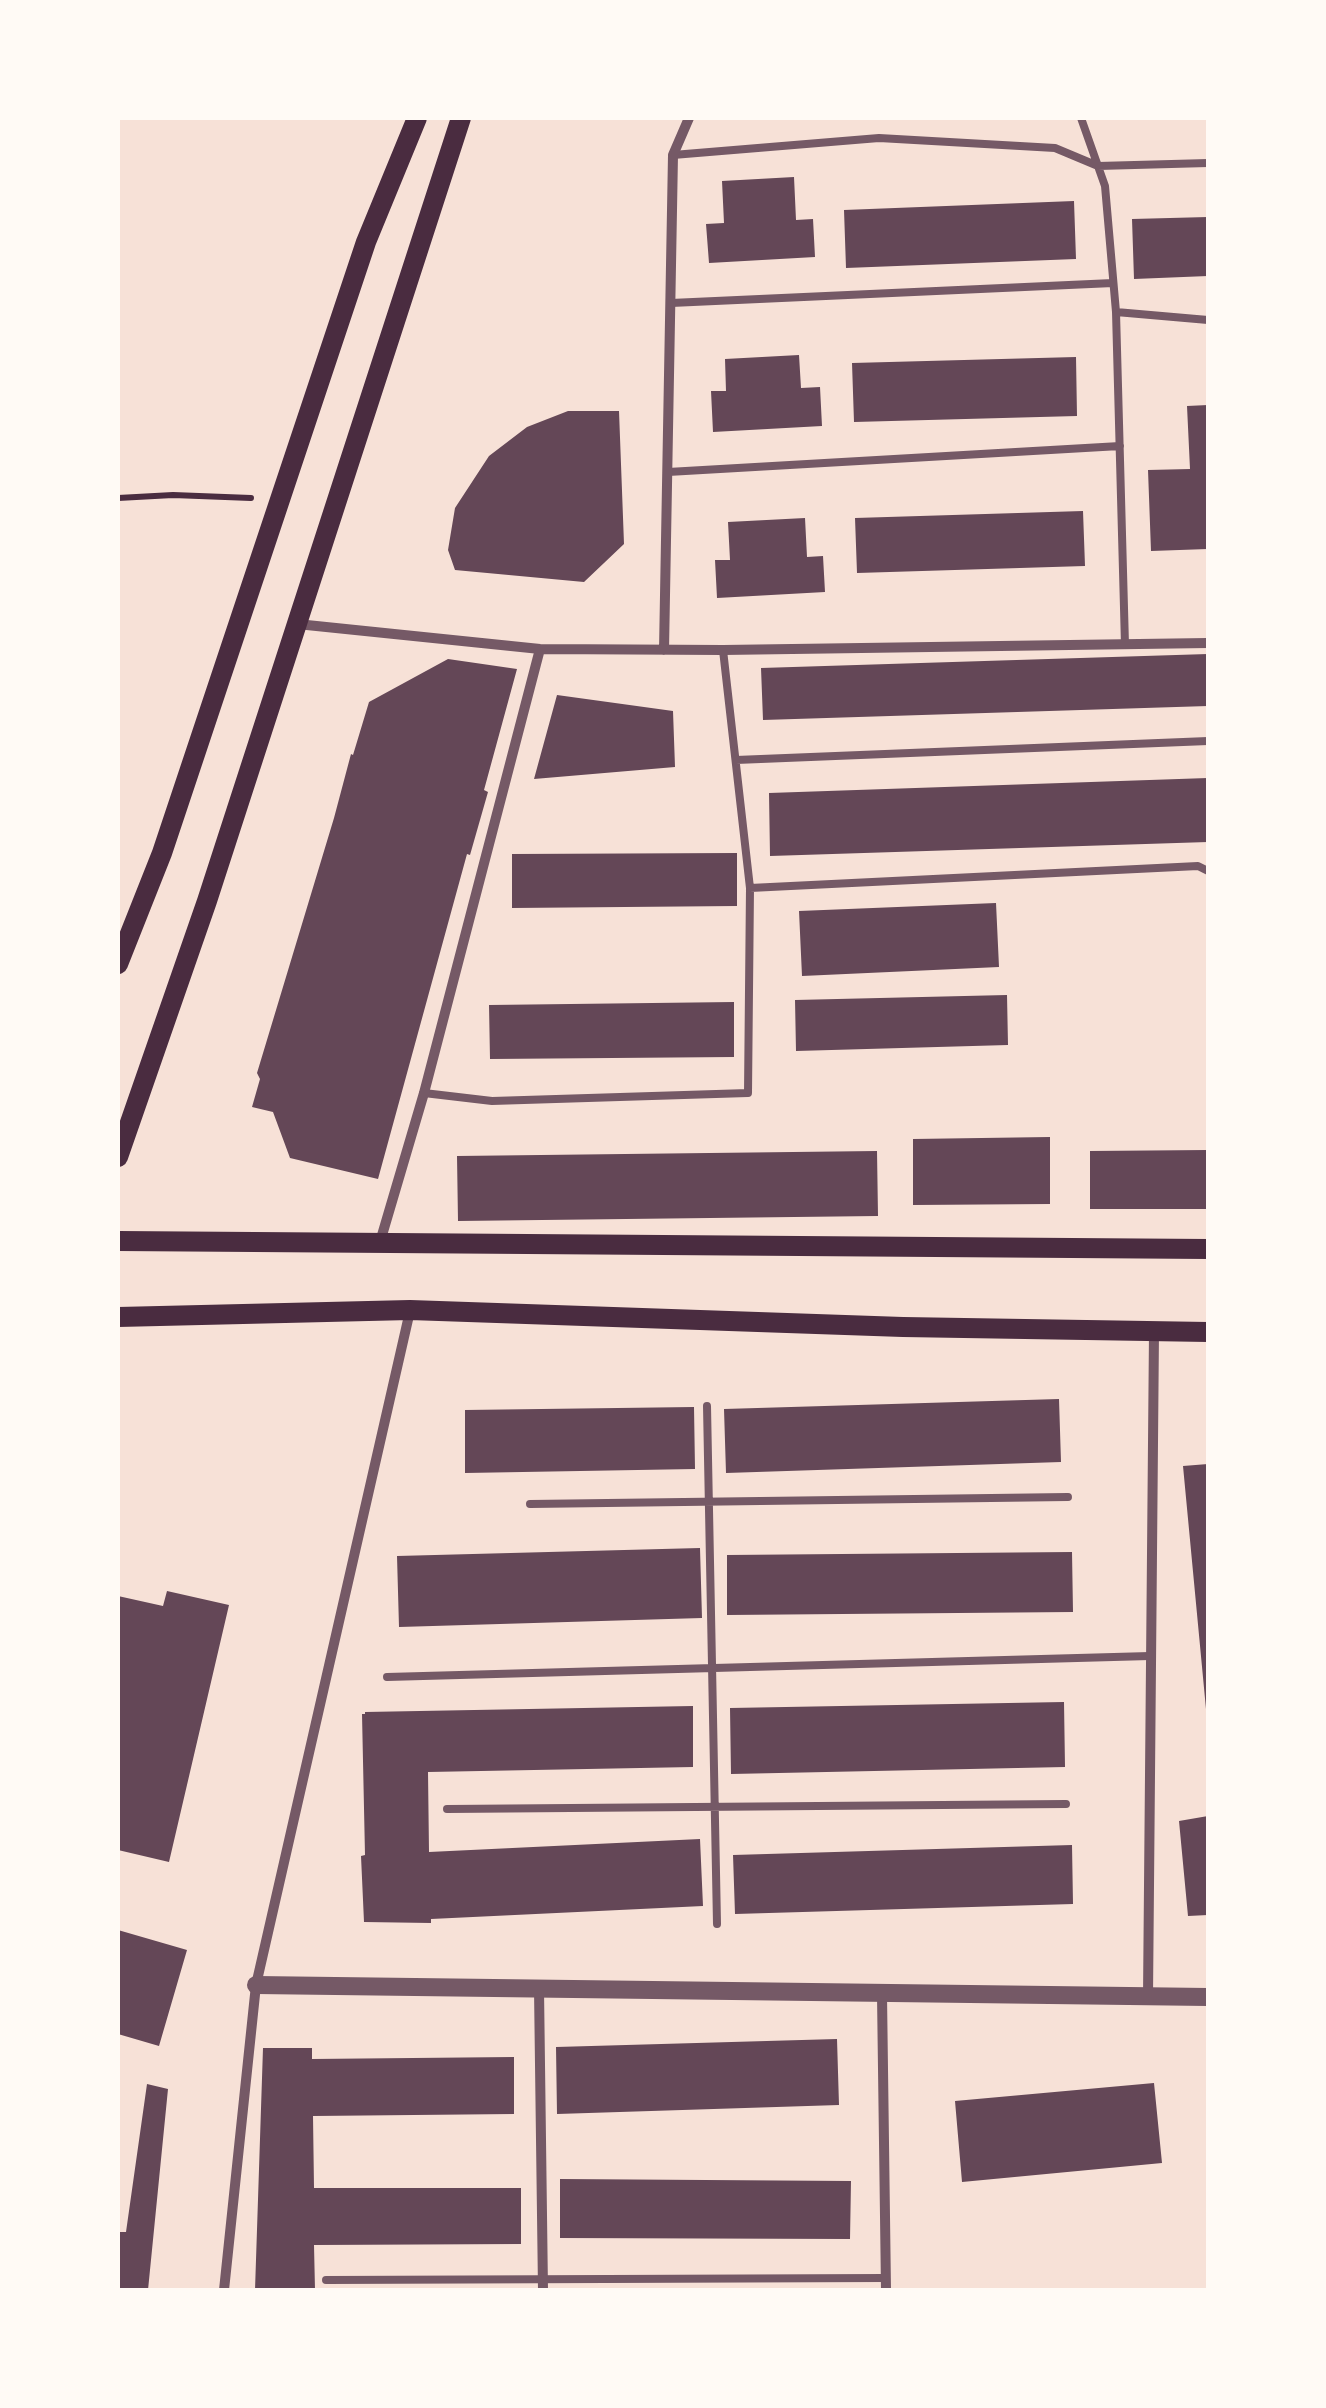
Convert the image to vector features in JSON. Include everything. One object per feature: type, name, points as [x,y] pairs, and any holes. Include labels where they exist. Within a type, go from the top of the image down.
[{"type":"main road","points":[[118,964],[162,853],[366,242],[417,118]]},
{"type":"main road","points":[[118,1156],[207,901],[460,118]]},
{"type":"main road","points":[[118,1242],[1208,1250]]},
{"type":"main road","points":[[118,1317],[410,1310],[1208,1332]]},
{"type":"street","points":[[664,650],[673,155],[689,118]]},
{"type":"street","points":[[297,624],[540,649],[1208,644]]},
{"type":"street","points":[[380,1244],[424,1093],[540,649]]},
{"type":"street","points":[[224,2290],[256,1985],[410,1310]]},
{"type":"street","points":[[1148,1996],[1154,1332]]},
{"type":"street","points":[[256,1985],[1208,1997]]},
{"type":"street","points":[[539,1989],[543,2285]]},
{"type":"street","points":[[882,1994],[886,2290]]},
{"type":"lane","points":[[1080,118],[1105,186],[1114,283],[1125,645]]},
{"type":"lane","points":[[673,155],[879,138],[1055,148],[1098,166],[1208,162]]},
{"type":"lane","points":[[671,303],[1114,283]]},
{"type":"lane","points":[[1116,312],[1208,320]]},
{"type":"lane","points":[[668,472],[1120,446]]},
{"type":"lane","points":[[424,1093],[492,1101],[748,1093],[750,888],[723,650]]},
{"type":"lane","points":[[736,760],[1208,741]]},
{"type":"lane","points":[[750,888],[1198,866],[1208,871]]},
{"type":"lane","points":[[708,1406],[717,1924]]},
{"type":"lane","points":[[530,1504],[1068,1497]]},
{"type":"lane","points":[[387,1677],[1150,1656]]},
{"type":"lane","points":[[447,1810],[1066,1804]]},
{"type":"lane","points":[[326,2280],[543,2285],[886,2278]]},
{"type":"path","points":[[118,498],[173,495],[279,499]]},
{"type":"building","points":[[794,177],[796,220],[813,219],[815,257],[709,263],[706,224],[724,223],[722,181]]},
{"type":"building","points":[[1074,201],[1076,259],[846,268],[844,210]]},
{"type":"building","points":[[1208,217],[1208,276],[1134,279],[1132,219]]},
{"type":"building","points":[[799,355],[801,388],[820,387],[822,426],[713,432],[711,391],[726,391],[725,359]]},
{"type":"building","points":[[1076,357],[1077,416],[854,422],[852,363]]},
{"type":"building","points":[[1208,405],[1208,549],[1151,551],[1148,470],[1190,469],[1187,406]]},
{"type":"building","points":[[568,411],[619,411],[624,544],[584,582],[455,570],[448,550],[455,508],[489,456],[527,427]]},
{"type":"building","points":[[1083,511],[1085,566],[857,573],[855,518]]},
{"type":"building","points":[[805,518],[807,557],[823,556],[825,592],[717,598],[715,560],[730,560],[728,522]]},
{"type":"building","points":[[1208,654],[1208,706],[763,720],[761,668]]},
{"type":"building","points":[[448,659],[517,669],[484,790],[488,792],[470,855],[467,854],[378,1179],[290,1158],[273,1112],[252,1107],[260,1079],[257,1073],[369,702]]},
{"type":"building","points":[[557,695],[673,711],[675,767],[534,779]]},
{"type":"building","points":[[1208,778],[1208,842],[770,856],[769,793]]},
{"type":"building","points":[[737,853],[737,906],[512,908],[512,854]]},
{"type":"building","points":[[996,903],[999,967],[802,976],[799,911]]},
{"type":"building","points":[[1007,995],[1008,1045],[796,1051],[795,1000]]},
{"type":"building","points":[[734,1002],[734,1057],[490,1059],[489,1005]]},
{"type":"building","points":[[1050,1137],[1050,1204],[913,1205],[913,1139]]},
{"type":"building","points":[[1208,1150],[1208,1209],[1090,1209],[1090,1151]]},
{"type":"building","points":[[877,1151],[878,1216],[458,1221],[457,1156]]},
{"type":"building","points":[[1059,1399],[1061,1462],[726,1473],[724,1409]]},
{"type":"building","points":[[694,1407],[695,1469],[465,1473],[465,1410]]},
{"type":"building","points":[[1208,1464],[1208,1709],[1206,1709],[1183,1466]]},
{"type":"building","points":[[700,1548],[702,1618],[399,1627],[397,1556]]},
{"type":"building","points":[[1072,1552],[1073,1612],[727,1615],[727,1555]]},
{"type":"building","points":[[167,1591],[229,1605],[169,1862],[118,1850],[118,1596],[163,1606]]},
{"type":"building","points":[[1064,1702],[1065,1767],[731,1774],[730,1708]]},
{"type":"building","points":[[693,1706],[693,1767],[428,1772],[429,1852],[700,1839],[703,1906],[431,1919],[431,1923],[364,1922],[361,1856],[365,1855],[365,1712]]},
{"type":"building","points":[[1208,1816],[1208,1915],[1188,1916],[1179,1821]]},
{"type":"building","points":[[1072,1845],[1073,1904],[735,1914],[733,1855]]},
{"type":"building","points":[[118,1930],[187,1950],[159,2046],[118,2034]]},
{"type":"building","points":[[837,2039],[839,2105],[557,2114],[556,2047]]},
{"type":"building","points":[[263,2048],[312,2048],[312,2059],[514,2057],[514,2114],[313,2116],[314,2188],[521,2188],[521,2244],[314,2245],[315,2290],[255,2290]]},
{"type":"building","points":[[1154,2083],[1162,2163],[962,2182],[955,2101]]},
{"type":"building","points":[[147,2084],[168,2089],[148,2290],[118,2290],[118,2232],[126,2232]]},
{"type":"building","points":[[560,2179],[851,2181],[850,2239],[560,2238]]}]
